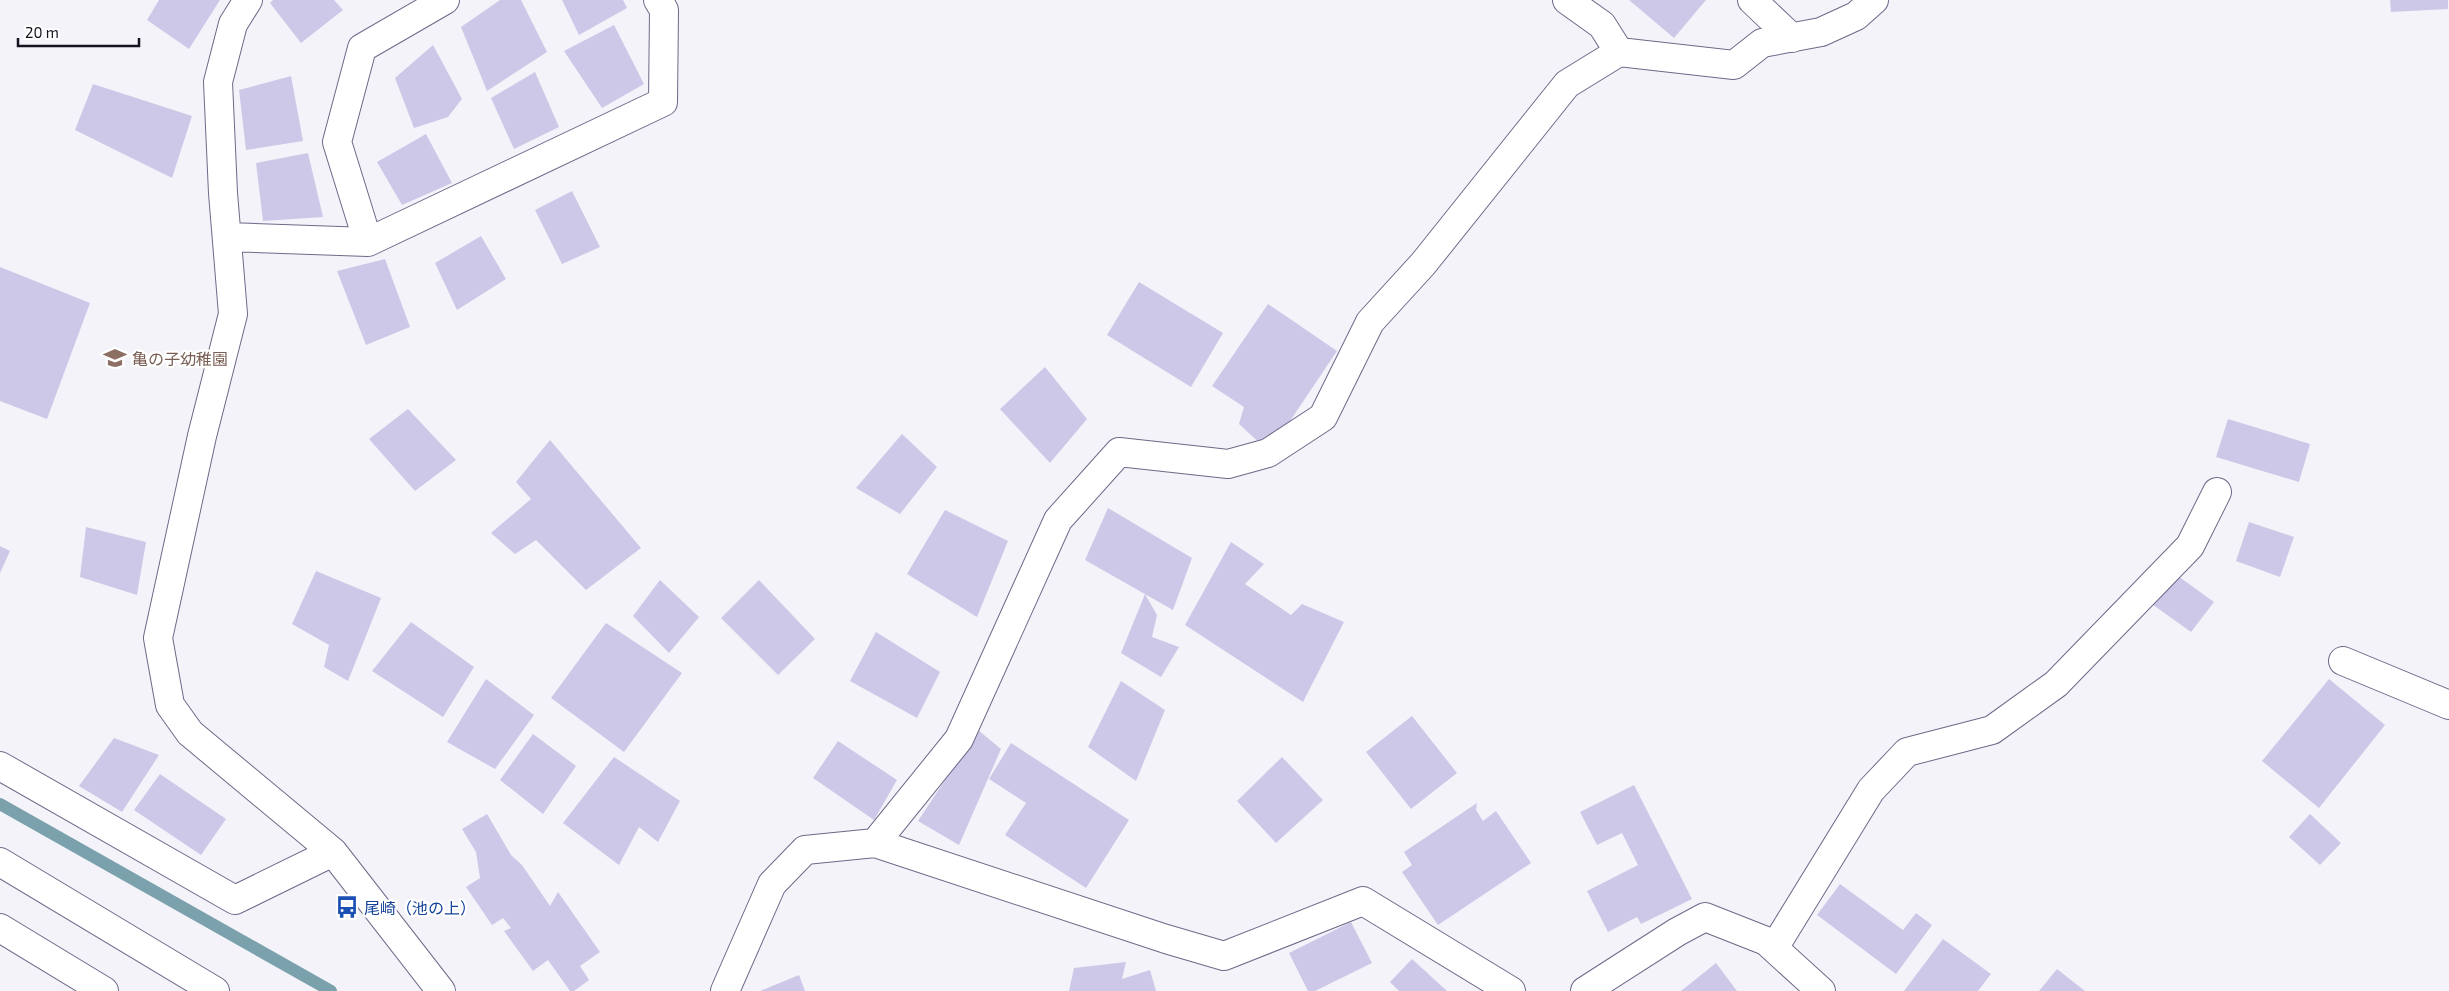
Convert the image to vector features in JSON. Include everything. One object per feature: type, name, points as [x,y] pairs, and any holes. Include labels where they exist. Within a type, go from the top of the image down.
[{"type":"street","points":[[248,0],[233,24],[218,82],[233,314],[202,436],[158,638],[170,705],[190,733],[333,852],[441,991]]},
{"type":"street","points":[[368,242],[337,142],[362,48],[445,0]]},
{"type":"street","points":[[227,238],[368,242],[663,102],[664,10],[658,0]]},
{"type":"street","points":[[1567,0],[1602,26],[1619,52]]},
{"type":"street","points":[[1752,0],[1792,38]]},
{"type":"street","points":[[875,844],[959,739],[1058,520],[1119,452],[1228,464],[1268,453],[1323,417],[1370,322],[1424,264],[1567,84],[1619,52],[1734,65],[1762,43],[1821,32],[1856,16],[1874,0]]},
{"type":"street","points":[[1774,948],[1871,790],[1907,752],[1992,730],[2056,684],[2190,546],[2217,492]]},
{"type":"street","points":[[2343,661],[2449,705]]},
{"type":"street","points":[[0,766],[235,900],[333,852]]},
{"type":"street","points":[[725,991],[772,884],[804,850],[875,844],[1166,939],[1224,956],[1363,901],[1511,991]]},
{"type":"street","points":[[0,862],[215,991]]},
{"type":"street","points":[[1585,991],[1677,932],[1705,917],[1766,941],[1821,991]]},
{"type":"street","points":[[0,928],[104,991]]},
{"type":"building","points":[[159,0],[220,0],[189,49],[147,20]]},
{"type":"building","points":[[273,0],[334,0],[343,10],[301,43],[270,3]]},
{"type":"building","points":[[500,0],[521,0],[547,52],[487,91],[461,27]]},
{"type":"building","points":[[562,0],[623,0],[627,8],[579,35]]},
{"type":"building","points":[[1629,0],[1706,0],[1674,38]]},
{"type":"building","points":[[2390,0],[2448,0],[2448,9],[2391,12]]},
{"type":"building","points":[[614,25],[644,84],[602,108],[564,51]]},
{"type":"building","points":[[433,45],[462,99],[448,117],[414,128],[395,78]]},
{"type":"building","points":[[535,72],[559,127],[514,149],[491,98]]},
{"type":"building","points":[[291,76],[303,141],[246,150],[239,90]]},
{"type":"building","points":[[93,84],[192,116],[172,178],[75,130]]},
{"type":"building","points":[[426,134],[452,183],[402,205],[377,162]]},
{"type":"building","points":[[308,153],[323,217],[263,221],[256,163]]},
{"type":"building","points":[[572,191],[600,247],[562,264],[535,210]]},
{"type":"building","points":[[481,236],[506,279],[457,310],[435,263]]},
{"type":"building","points":[[385,259],[410,327],[366,345],[337,271]]},
{"type":"building","points":[[0,267],[90,303],[47,419],[0,401]]},
{"type":"building","points":[[1139,282],[1223,333],[1191,387],[1107,335]]},
{"type":"building","points":[[1268,304],[1337,351],[1284,430],[1266,449],[1239,424],[1244,407],[1212,386]]},
{"type":"building","points":[[1045,367],[1087,419],[1050,463],[1000,409]]},
{"type":"building","points":[[408,409],[456,460],[415,491],[369,439]]},
{"type":"building","points":[[2228,419],[2310,444],[2299,482],[2216,457]]},
{"type":"building","points":[[902,434],[937,467],[900,514],[856,488]]},
{"type":"building","points":[[550,440],[641,548],[586,590],[536,540],[515,554],[491,533],[531,499],[516,482]]},
{"type":"building","points":[[1108,508],[1192,558],[1173,610],[1085,560]]},
{"type":"building","points":[[945,510],[1008,541],[977,617],[907,574]]},
{"type":"building","points":[[2249,522],[2294,537],[2280,577],[2236,561]]},
{"type":"building","points":[[86,527],[146,542],[137,595],[80,577]]},
{"type":"building","points":[[1231,542],[1264,564],[1245,584],[1291,615],[1302,604],[1344,622],[1303,702],[1185,625]]},
{"type":"building","points":[[0,546],[10,551],[0,573]]},
{"type":"building","points":[[316,571],[381,598],[348,681],[324,667],[329,645],[292,624]]},
{"type":"building","points":[[2171,571],[2214,602],[2191,632],[2149,602]]},
{"type":"building","points":[[660,580],[699,617],[669,653],[633,616]]},
{"type":"building","points":[[759,580],[815,639],[778,675],[721,618]]},
{"type":"building","points":[[1145,594],[1157,615],[1152,637],[1179,647],[1161,677],[1121,653]]},
{"type":"building","points":[[411,622],[474,667],[443,717],[372,671]]},
{"type":"building","points":[[606,623],[682,673],[624,752],[551,698]]},
{"type":"building","points":[[876,632],[940,672],[917,718],[850,681]]},
{"type":"building","points":[[486,679],[534,715],[495,769],[447,742]]},
{"type":"building","points":[[2329,679],[2385,725],[2319,808],[2262,761]]},
{"type":"building","points":[[1121,681],[1165,710],[1136,781],[1088,747]]},
{"type":"building","points":[[1412,716],[1457,773],[1411,809],[1366,752]]},
{"type":"building","points":[[978,730],[1001,749],[959,845],[918,821]]},
{"type":"building","points":[[533,734],[576,766],[543,814],[500,780]]},
{"type":"building","points":[[114,738],[159,755],[122,812],[79,786]]},
{"type":"building","points":[[838,741],[897,780],[874,820],[813,778]]},
{"type":"building","points":[[1011,743],[1129,820],[1086,888],[1005,835],[1026,803],[989,779]]},
{"type":"building","points":[[614,757],[680,801],[658,842],[639,827],[619,865],[563,823]]},
{"type":"building","points":[[1282,757],[1323,800],[1276,843],[1237,801]]},
{"type":"building","points":[[160,774],[226,819],[201,855],[134,810]]},
{"type":"building","points":[[1634,785],[1692,899],[1641,924],[1637,917],[1608,932],[1587,891],[1638,865],[1622,833],[1597,845],[1580,812]]},
{"type":"building","points":[[1477,803],[1476,810],[1483,821],[1496,811],[1531,863],[1438,925],[1402,872],[1412,865],[1404,852]]},
{"type":"building","points":[[487,814],[511,855],[522,865],[550,906],[558,892],[600,952],[580,966],[589,980],[574,991],[570,991],[548,960],[533,971],[504,931],[511,928],[503,918],[492,925],[466,887],[480,878],[476,852],[462,829]]},
{"type":"building","points":[[2310,814],[2341,843],[2320,865],[2289,837]]},
{"type":"building","points":[[1840,884],[1903,930],[1916,913],[1932,925],[1896,974],[1817,915]]},
{"type":"building","points":[[1351,922],[1372,963],[1315,991],[1308,991],[1289,953]]},
{"type":"building","points":[[1943,939],[1991,974],[1978,991],[1904,991]]},
{"type":"building","points":[[1412,959],[1447,991],[1399,991],[1390,982]]},
{"type":"building","points":[[1126,962],[1122,979],[1150,970],[1156,991],[1069,991],[1074,968]]},
{"type":"building","points":[[1716,963],[1737,991],[1681,991]]},
{"type":"building","points":[[2057,969],[2085,991],[2039,991]]},
{"type":"building","points":[[799,975],[805,991],[760,991]]},
{"type":"waterway","points":[[0,804],[331,991]]},
{"type":"place","name":"亀の子幼稚園","points":[[115,358]]},
{"type":"place","name":"尾崎（池の上）","points":[[347,907]]}]
